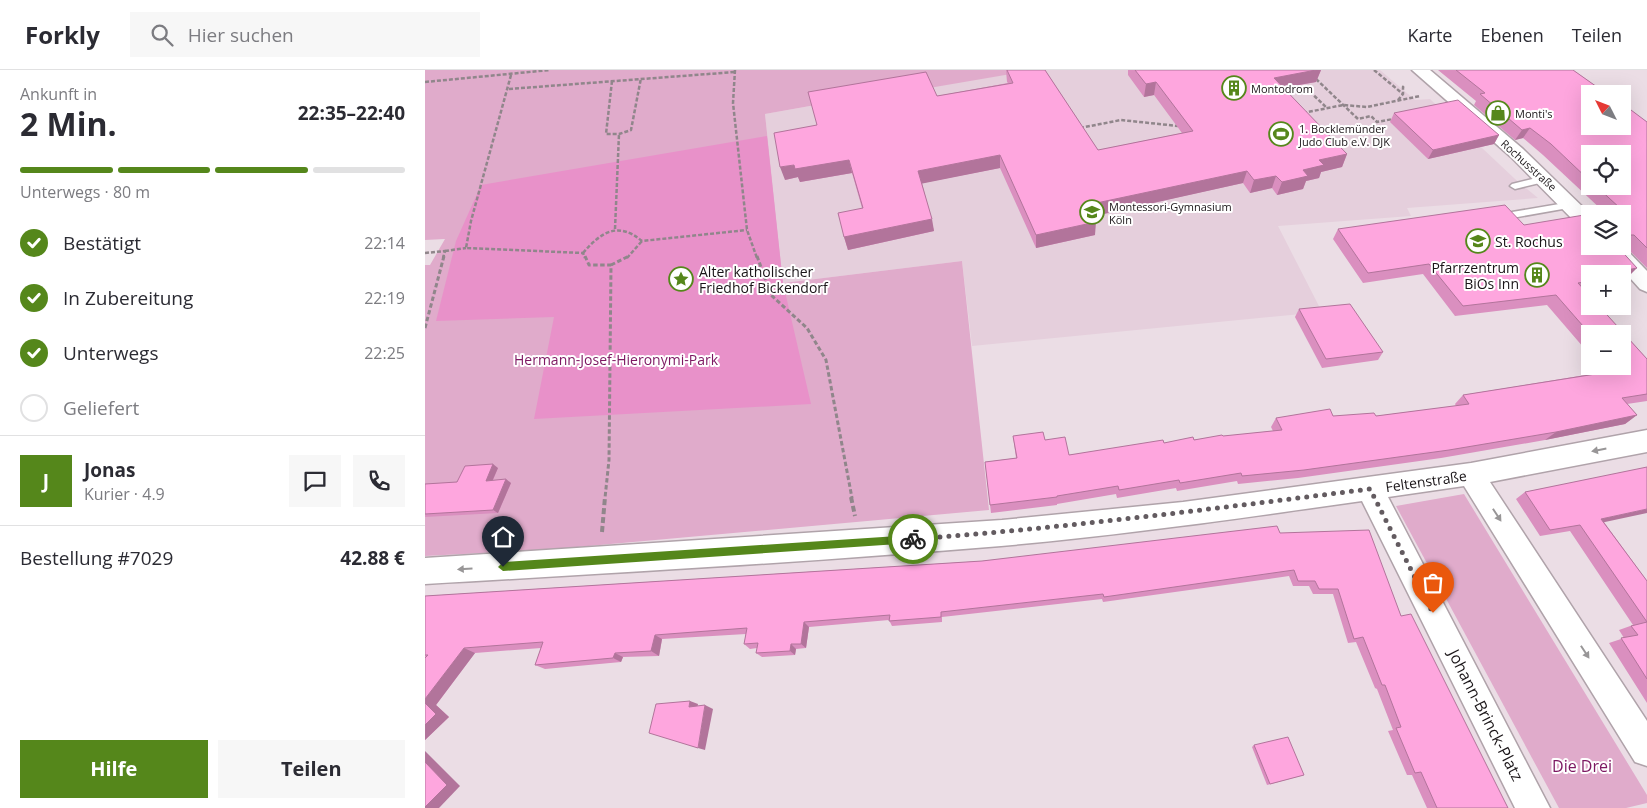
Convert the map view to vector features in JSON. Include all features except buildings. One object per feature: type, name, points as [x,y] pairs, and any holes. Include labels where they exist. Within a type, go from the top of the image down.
[{"type":"street","name":"Rochusstraße","points":[[1420,70],[1545,180],[1581,216]]},
{"type":"street","points":[[1620,255],[1647,284]]},
{"type":"street","name":"Feltenstraße","points":[[425,571],[600,561],[1002,533],[1183,514],[1471,474],[1647,441]]},
{"type":"street","points":[[1471,474],[1647,750]]},
{"type":"street","name":"Johann-Brinck-Platz","points":[[1370,489],[1533,808]]},
{"type":"lane","points":[[1515,186],[1545,180]]},
{"type":"lane","points":[[1512,215],[1571,206]]},
{"type":"path","points":[[425,82],[550,70]]},
{"type":"path","points":[[1374,70],[1403,94]]},
{"type":"path","points":[[509,89],[735,71],[733,103],[747,230],[771,295],[807,328],[826,360],[860,543]]},
{"type":"path","points":[[466,248],[471,221],[509,89],[511,75]]},
{"type":"path","points":[[1311,75],[1358,119],[1371,116],[1377,122],[1400,118]]},
{"type":"path","points":[[612,81],[606,134],[619,134],[631,130],[641,78]]},
{"type":"path","points":[[1276,92],[1305,87],[1327,108]]},
{"type":"path","points":[[1397,101],[1403,94],[1403,87]]},
{"type":"path","points":[[1300,113],[1343,105],[1367,107],[1444,91]]},
{"type":"path","points":[[1075,129],[1121,120],[1180,126]]},
{"type":"path","points":[[615,229],[619,134]]},
{"type":"path","points":[[583,253],[594,239],[615,229],[634,233],[642,242]]},
{"type":"path","points":[[583,253],[589,264],[611,265],[630,256],[642,242],[747,230]]},
{"type":"path","points":[[425,253],[466,248],[583,253]]},
{"type":"path","points":[[425,328],[445,251]]},
{"type":"path","points":[[600,561],[609,460],[611,265]]},
{"type":"shaded area","name":"Montessori-Gymnasium Köln","points":[[1008,70],[1380,70],[1415,100],[1430,99],[1515,179],[1538,198],[1407,208],[1411,216],[1278,226],[1322,312],[972,346],[962,261],[783,283],[765,114],[878,94],[1010,74]]},
{"type":"green space","name":"Hermann-Josef-Hieronymi-Park","points":[[425,70],[1008,70],[1011,74],[929,88],[928,85],[765,114],[783,283],[962,261],[989,510],[555,549],[425,556],[425,265],[430,265],[445,239],[425,240]]},
{"type":"green space","points":[[767,136],[783,283],[811,404],[534,419],[554,317],[436,321],[456,241],[481,185]]},
{"type":"green space","name":"Die Drei","points":[[1464,494],[1647,795],[1647,803],[1626,808],[1559,808],[1396,506]]},
{"type":"way so far","points":[[913,539],[1002,533],[1183,514],[1370,489],[1433,613]]},
{"type":"place","name":"Montodrom","points":[[1234,88]]},
{"type":"place","name":"Monti's","points":[[1498,113]]},
{"type":"place","name":"1. Bocklemünder Judo Club e.V. DJK","points":[[1281,134]]},
{"type":"place","name":"Montessori-Gymnasium Köln","points":[[1092,212]]},
{"type":"place","name":"St. Rochus","points":[[1478,241]]},
{"type":"place","name":"Pfarrzentrum BiOs Inn","points":[[1537,275]]},
{"type":"place","name":"Alter katholischer Friedhof Bickendorf","points":[[681,279]]},
{"type":"route","points":[[503,567],[913,539]]}]
